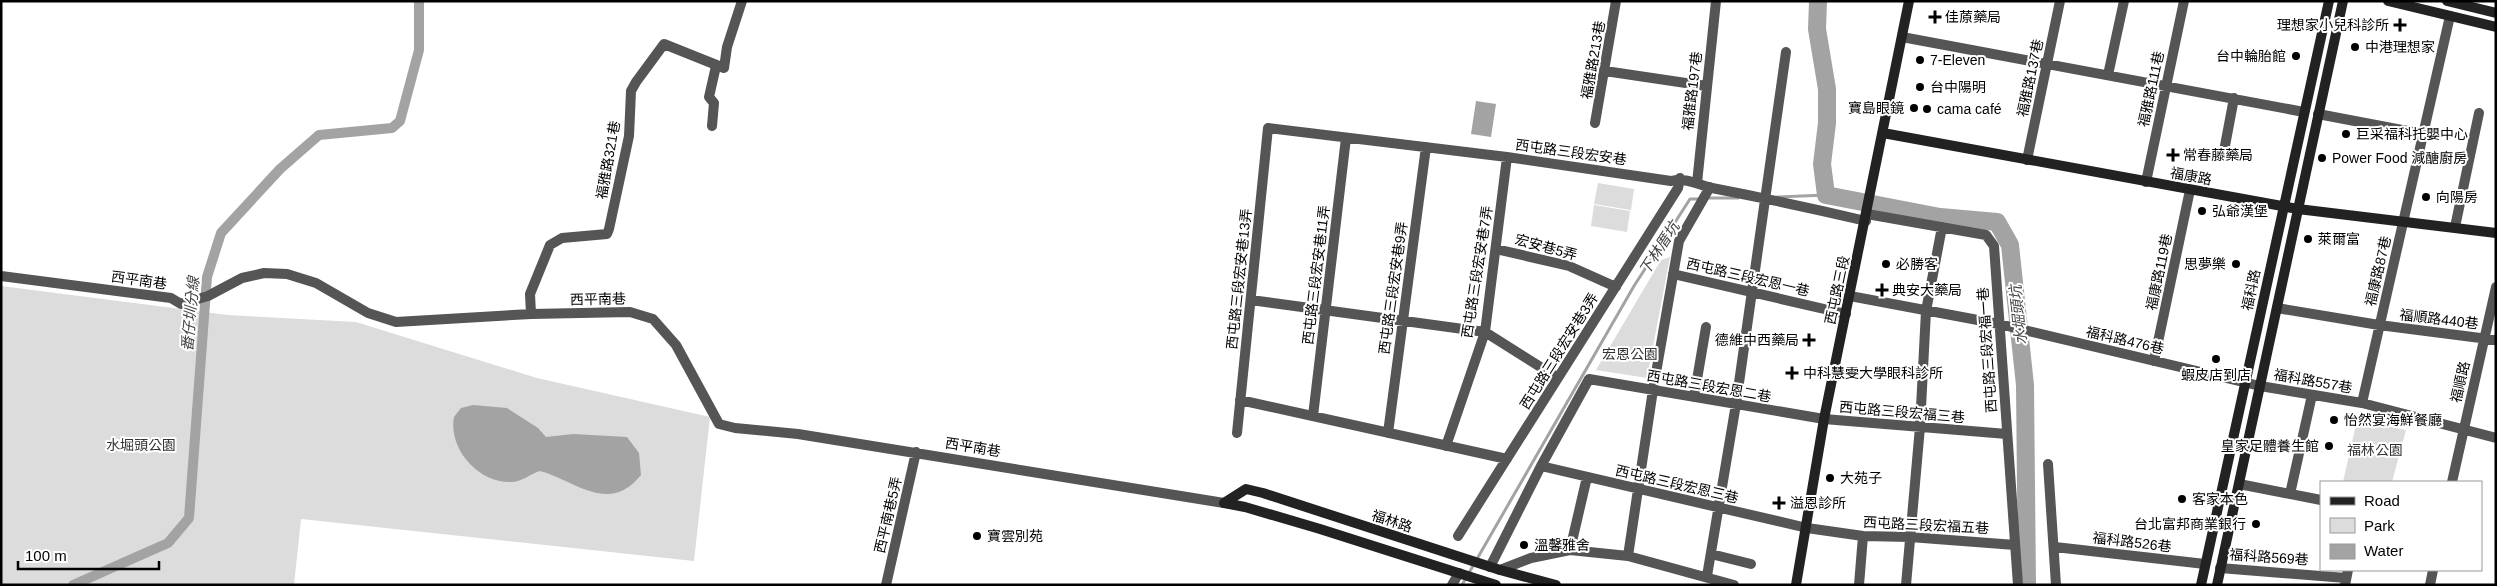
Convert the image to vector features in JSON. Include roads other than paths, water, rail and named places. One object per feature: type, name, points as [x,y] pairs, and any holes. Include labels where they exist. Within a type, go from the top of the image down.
[{"type":"street","points":[[712,126],[714,103],[709,98],[716,66],[724,68],[727,47],[742,1]]},
{"type":"street","name":"福雅路213巷","points":[[1596,123],[1616,1]]},
{"type":"street","name":"福雅路197巷","points":[[1697,183],[1716,1]]},
{"type":"street","name":"西屯路三段","points":[[1796,585],[1824,419],[1871,196],[1909,1]]},
{"type":"street","name":"福雅路137巷","points":[[2027,160],[2060,1]]},
{"type":"street","points":[[2108,75],[2124,1]]},
{"type":"street","name":"福雅路111巷","points":[[2146,182],[2184,1]]},
{"type":"street","name":"福科路","points":[[2201,585],[2329,1]]},
{"type":"street","points":[[2217,585],[2343,1]]},
{"type":"street","points":[[2388,1],[2496,28]]},
{"type":"street","points":[[2451,2],[2496,13]]},
{"type":"street","name":"福康路87巷","points":[[2362,404],[2450,16]]},
{"type":"street","points":[[1902,37],[2304,112]]},
{"type":"street","name":"福雅路321巷","points":[[530,314],[530,294],[550,245],[562,238],[606,234],[609,229],[629,136],[631,91],[664,44],[716,66]]},
{"type":"street","points":[[1707,576],[1736,404],[1786,52]]},
{"type":"street","points":[[1605,71],[1706,86]]},
{"type":"street","points":[[2224,151],[2234,98]]},
{"type":"street","points":[[2455,227],[2479,113]]},
{"type":"street","points":[[2318,114],[2423,134]]},
{"type":"street","name":"西屯路三段宏安巷","points":[[1268,128],[1508,157],[1671,181],[1680,178],[1710,187],[1867,215]]},
{"type":"street","name":"西屯路三段宏安巷13弄","points":[[1237,433],[1268,128]]},
{"type":"street","name":"福康路","points":[[1883,133],[2298,209],[2496,233]]},
{"type":"street","name":"西屯路三段宏安巷11弄","points":[[1313,416],[1346,138]]},
{"type":"street","name":"西屯路三段宏安巷9弄","points":[[1388,433],[1426,147]]},
{"type":"street","name":"西屯路三段宏安巷7弄","points":[[1446,446],[1485,332],[1508,157]]},
{"type":"street","name":"西屯路三段宏安巷3弄","points":[[1458,536],[1678,188],[1680,178]]},
{"type":"street","points":[[1628,556],[1653,390],[1680,241],[1710,187]]},
{"type":"street","name":"福康路119巷","points":[[2154,361],[2190,190]]},
{"type":"street","name":"西屯路三段宏福一巷","points":[[1867,215],[1986,235],[1994,246],[2018,585]]},
{"type":"street","points":[[1906,585],[1920,427],[1926,311],[1942,227]]},
{"type":"street","name":"宏安巷5弄","points":[[1496,248],[1569,266],[1616,287]]},
{"type":"street","name":"西平南巷","points":[[1,276],[171,298],[181,304],[208,296],[242,278],[264,273],[287,274],[316,283],[368,313],[396,322],[530,314],[630,312],[653,319],[676,344],[719,424],[735,428],[798,434],[916,452],[1150,489],[1224,503]]},
{"type":"street","name":"西屯路三段宏恩一巷","points":[[1674,274],[1846,314]]},
{"type":"street","name":"福順路","points":[[2452,481],[2496,287]]},
{"type":"street","name":"福科路476巷","points":[[1850,296],[2001,324],[2260,386]]},
{"type":"street","points":[[1251,300],[1485,332],[1558,378]]},
{"type":"street","name":"福順路440巷","points":[[2277,308],[2380,325],[2496,340]]},
{"type":"street","points":[[1694,397],[1706,327]]},
{"type":"street","name":"西屯路三段宏恩二巷","points":[[1541,466],[1589,380],[1824,419]]},
{"type":"street","name":"福科路557巷","points":[[2260,386],[2362,404],[2496,438]]},
{"type":"street","points":[[2290,494],[2312,395]]},
{"type":"street","points":[[1240,400],[1507,459]]},
{"type":"street","name":"西屯路三段宏福三巷","points":[[1824,419],[2007,434]]},
{"type":"street","name":"西平南巷5弄","points":[[886,585],[916,452]]},
{"type":"street","points":[[2048,464],[2055,547],[2056,585]]},
{"type":"street","points":[[1483,583],[1495,569],[1541,466]]},
{"type":"street","name":"西屯路三段宏恩三巷","points":[[1541,466],[1806,528]]},
{"type":"street","points":[[1570,550],[1587,477]]},
{"type":"street","points":[[2239,484],[2320,500]]},
{"type":"street","name":"福林路","points":[[1224,503],[1246,489],[1263,493],[1495,569],[1556,585]]},
{"type":"street","points":[[1224,503],[1245,507],[1320,529],[1464,575],[1483,583],[1496,585]]},
{"type":"street","name":"西屯路三段宏福五巷","points":[[1806,528],[1863,536],[1910,537],[2015,545]]},
{"type":"street","points":[[1859,585],[1863,536]]},
{"type":"street","name":"福科路526巷","points":[[2055,547],[2205,564]]},
{"type":"street","points":[[1495,569],[1531,558],[1570,550],[1628,556],[1707,576],[1734,585]]},
{"type":"street","points":[[1711,554],[1751,564]]},
{"type":"street","name":"福科路569巷","points":[[2220,568],[2347,577]]},
{"type":"street","points":[[2430,585],[2433,571]]},
{"type":"street","points":[[1452,585],[1464,575]]},
{"type":"water","points":[[1476,101],[1496,104],[1491,137],[1471,134]]},
{"type":"water","points":[[473,405],[507,408],[538,428],[546,437],[573,434],[627,437],[639,453],[641,475],[629,487],[617,493],[604,494],[592,492],[540,471],[515,482],[499,481],[487,477],[468,461],[461,451],[453,429],[454,417],[461,408]]},
{"type":"waterway","name":"番仔圳分線","points":[[73,585],[168,543],[189,518],[207,277],[221,233],[280,169],[319,135],[392,128],[400,121],[419,50],[419,1]]},
{"type":"waterway","name":"水堀頭坑","points":[[1818,1],[1817,29],[1827,89],[1827,123],[1822,164],[1826,195],[1940,217],[1997,222],[2010,245],[2025,385],[2027,585]]},
{"type":"waterway","name":"下林厝坑","points":[[1777,197],[1826,195]]},
{"type":"waterway","name":"下林厝坑","points":[[1707,198],[1738,198]]},
{"type":"waterway","name":"下林厝坑","points":[[1462,585],[1634,286],[1690,199],[1701,199]]},
{"type":"place","name":"佳蒝藥局","points":[[1935,17]]},
{"type":"place","name":"理想家小兒科診所","points":[[2400,25]]},
{"type":"place","name":"中港理想家","points":[[2355,47]]},
{"type":"place","name":"台中輪胎館","points":[[2296,56]]},
{"type":"place","name":"7-Eleven","points":[[1920,60]]},
{"type":"place","name":"台中陽明","points":[[1920,87]]},
{"type":"place","name":"寶島眼鏡","points":[[1914,108]]},
{"type":"place","name":"cama café","points":[[1927,109]]},
{"type":"place","name":"巨采福科托嬰中心","points":[[2346,134]]},
{"type":"place","name":"常春藤藥局","points":[[2173,155]]},
{"type":"place","name":"Power Food 減醣廚房","points":[[2322,158]]},
{"type":"place","name":"向陽房","points":[[2426,197]]},
{"type":"place","name":"弘爺漢堡","points":[[2202,211]]},
{"type":"place","name":"萊爾富","points":[[2308,239]]},
{"type":"place","name":"必勝客","points":[[1886,264]]},
{"type":"place","name":"思夢樂","points":[[2236,264]]},
{"type":"place","name":"典安大藥局","points":[[1882,290]]},
{"type":"place","name":"德維中西藥局","points":[[1809,340]]},
{"type":"place","name":"蝦皮店到店","points":[[2216,359]]},
{"type":"place","name":"中科慧雯大學眼科診所","points":[[1792,373]]},
{"type":"place","name":"怡然宴海鮮餐廳","points":[[2334,420]]},
{"type":"place","name":"皇家足體養生館","points":[[2329,446]]},
{"type":"place","name":"大苑子","points":[[1830,478]]},
{"type":"place","name":"客家本色","points":[[2182,499]]},
{"type":"place","name":"溢恩診所","points":[[1779,503]]},
{"type":"place","name":"台北富邦商業銀行","points":[[2256,524]]},
{"type":"place","name":"寶雲別苑","points":[[977,536]]},
{"type":"place","name":"溫馨雅舍","points":[[1524,545]]},
{"type":"park label","name":"宏恩公園","points":[[1630,354]]},
{"type":"park label","name":"水堀頭公園","points":[[141,445]]},
{"type":"park label","name":"福林公園","points":[[2375,450]]}]
